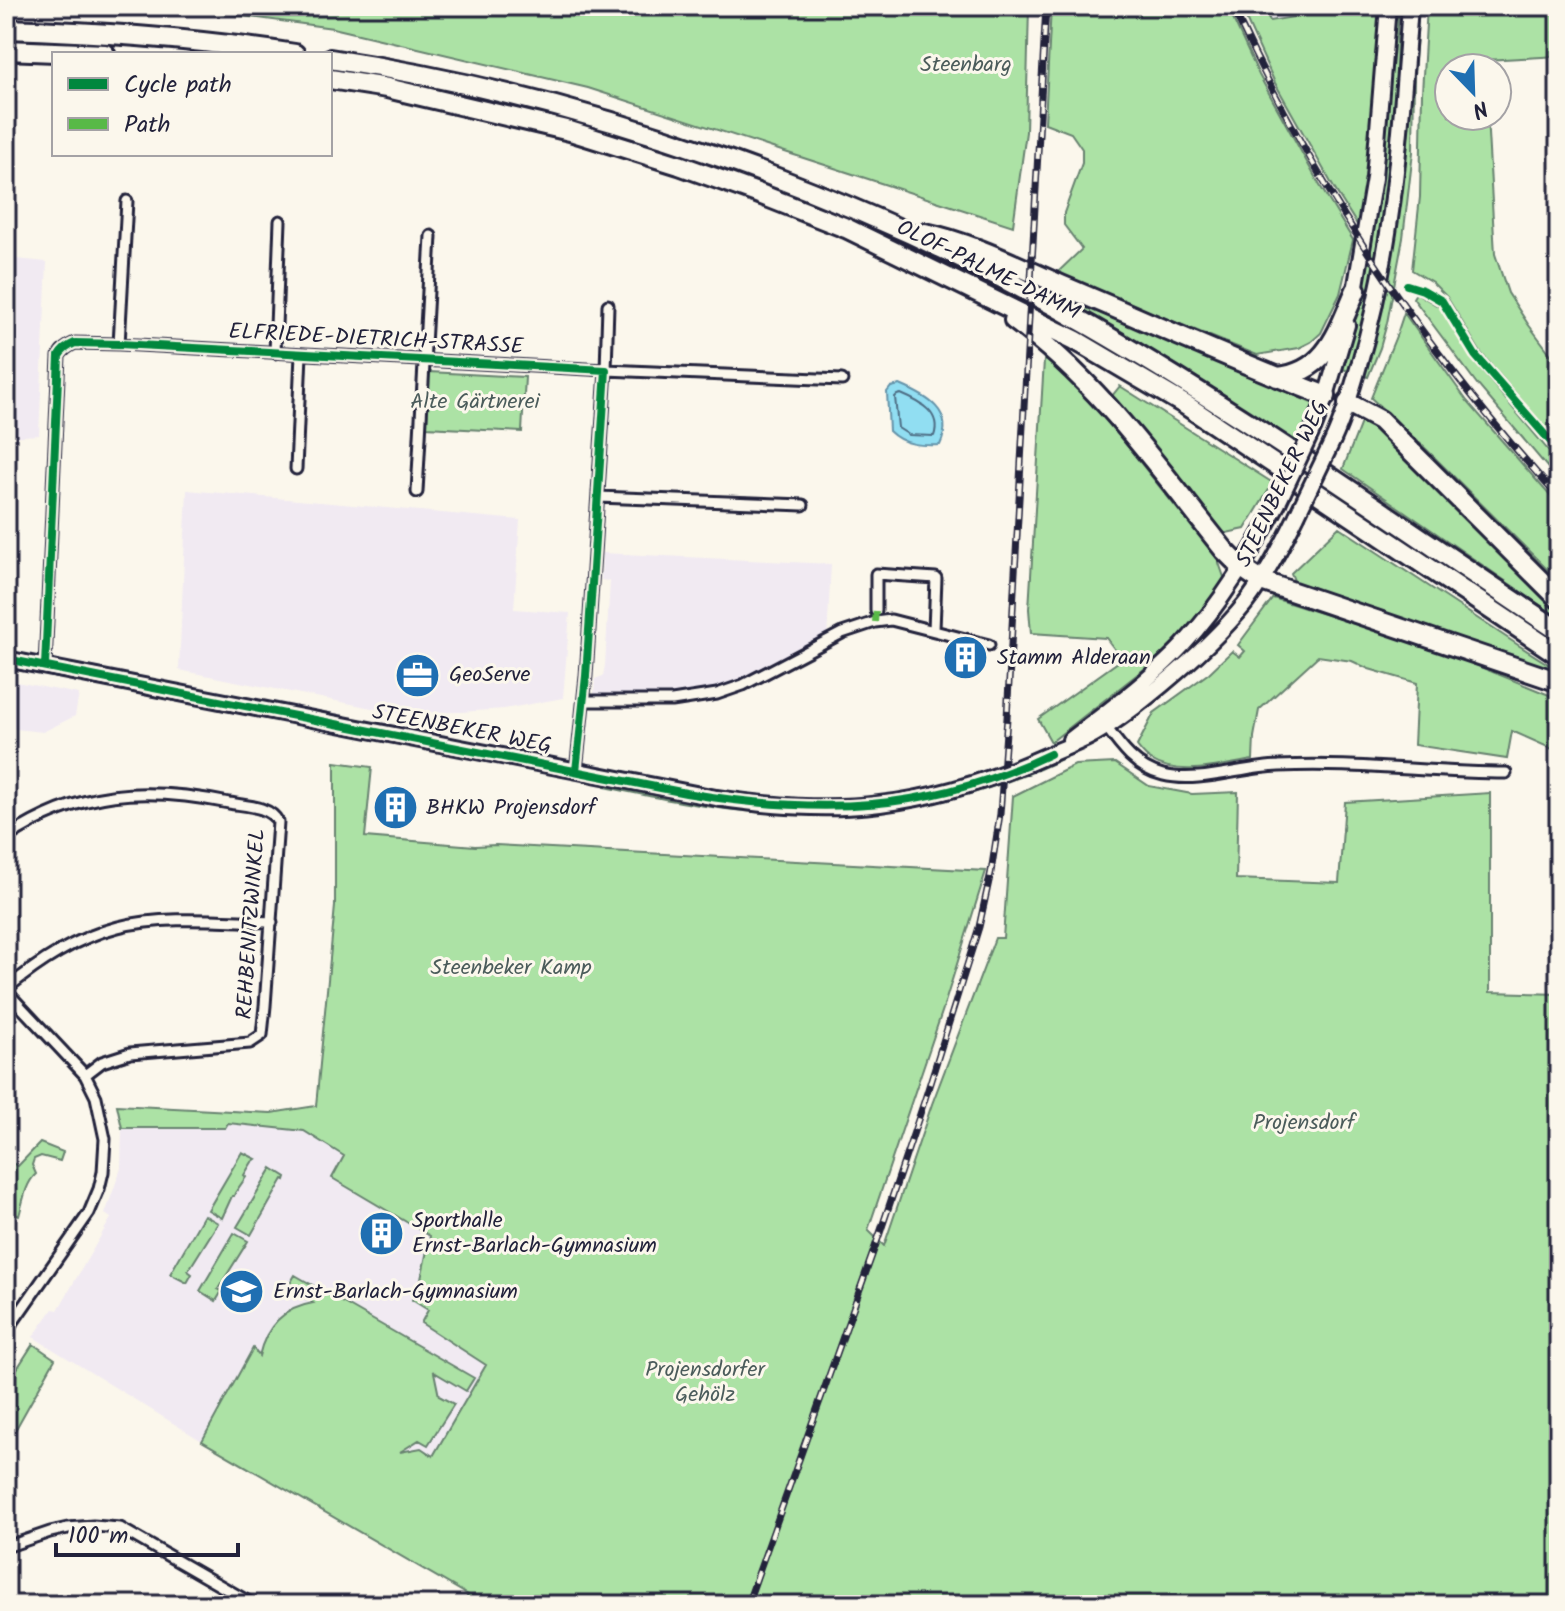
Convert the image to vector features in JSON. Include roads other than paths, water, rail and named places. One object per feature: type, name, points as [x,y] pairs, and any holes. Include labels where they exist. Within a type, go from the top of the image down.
[{"type":"highway","points":[[6,29],[84,31],[283,52]]},
{"type":"highway","points":[[6,50],[56,52]]},
{"type":"highway","name":"OLOF-PALME-DAMM","points":[[332,59],[515,96],[583,115],[680,144],[783,180],[891,226],[1014,285],[1188,384],[1559,631]]},
{"type":"highway","name":"OLOF-PALME-DAMM","points":[[332,79],[387,88],[570,131],[679,165],[846,228],[1075,340],[1187,406],[1559,655]]},
{"type":"highway","points":[[891,226],[945,238],[1326,396]]},
{"type":"highway","points":[[973,290],[1043,342],[1095,391],[1225,551],[1261,581],[1559,682]]},
{"type":"highway","points":[[1277,377],[1303,371],[1322,357],[1334,341],[1356,290]]},
{"type":"highway","points":[[1348,403],[1380,420],[1559,599]]},
{"type":"main road","name":"STEENBEKER WEG","points":[[6,659],[686,793],[798,807],[881,804],[950,791],[991,779],[1077,744],[1181,648],[1214,608],[1242,568],[1278,503],[1314,427],[1356,290],[1374,178],[1388,6]]},
{"type":"main road","name":"STEENBEKER WEG","points":[[1102,722],[1141,702],[1207,646],[1229,623],[1261,581],[1333,440],[1348,403],[1376,304],[1390,223],[1410,6]]},
{"type":"main road","points":[[1326,396],[1348,403]]},
{"type":"street","points":[[119,344],[127,201]]},
{"type":"street","points":[[275,353],[280,221]]},
{"type":"street","points":[[417,492],[431,236]]},
{"type":"street","points":[[576,771],[584,701],[608,305]]},
{"type":"street","name":"ELFRIEDE-DIETRICH-STRASSE","points":[[45,666],[59,356],[62,350],[75,343],[842,380]]},
{"type":"street","name":"ELFRIEDE-DIETRICH-STRASSE","points":[[296,469],[301,354]]},
{"type":"street","points":[[598,497],[803,505]]},
{"type":"street","points":[[876,611],[876,574],[936,578],[934,630]]},
{"type":"street","points":[[584,701],[672,701],[717,694],[743,685],[842,633],[875,622],[891,620],[989,645]]},
{"type":"street","points":[[1102,722],[1133,760],[1155,773],[1181,778],[1277,766],[1506,773]]},
{"type":"street","name":"REHBENITZWINKEL","points":[[6,838],[34,821],[86,801],[143,793],[186,795],[267,811],[274,815],[279,827],[263,1030],[259,1038],[250,1043],[130,1053],[102,1062],[85,1075]]},
{"type":"street","points":[[6,1332],[89,1213],[103,1172],[105,1139],[96,1097],[85,1075],[6,990],[52,955],[115,928],[165,921],[272,922]]},
{"type":"street","points":[[6,1547],[68,1528],[120,1528],[254,1605]]},
{"type":"water","points":[[900,385],[936,406],[944,423],[940,445],[913,444],[889,431],[887,392],[891,387]]},
{"type":"railway","points":[[747,1605],[924,1102],[979,927],[991,872],[1000,814],[1007,718],[1046,6]]},
{"type":"railway","points":[[1232,6],[1299,139],[1376,265],[1462,384],[1559,498]]},
{"type":"place","name":"Stamm Alderaan","points":[[966,658]]},
{"type":"place","name":"GeoServe","points":[[418,675]]},
{"type":"place","name":"BHKW Projensdorf","points":[[395,808]]},
{"type":"place","name":"Sporthalle Ernst-Barlach-Gymnasium","points":[[381,1234]]},
{"type":"place","name":"Ernst-Barlach-Gymnasium","points":[[242,1292]]},
{"type":"park label","name":"Steenbarg","points":[[966,65]]},
{"type":"park label","name":"Alte Gärtnerei","points":[[475,402]]},
{"type":"park label","name":"Steenbeker Kamp","points":[[511,968]]},
{"type":"park label","name":"Projensdorf","points":[[1304,1123]]},
{"type":"park label","name":"Projensdorfer Gehölz","points":[[705,1382]]}]
